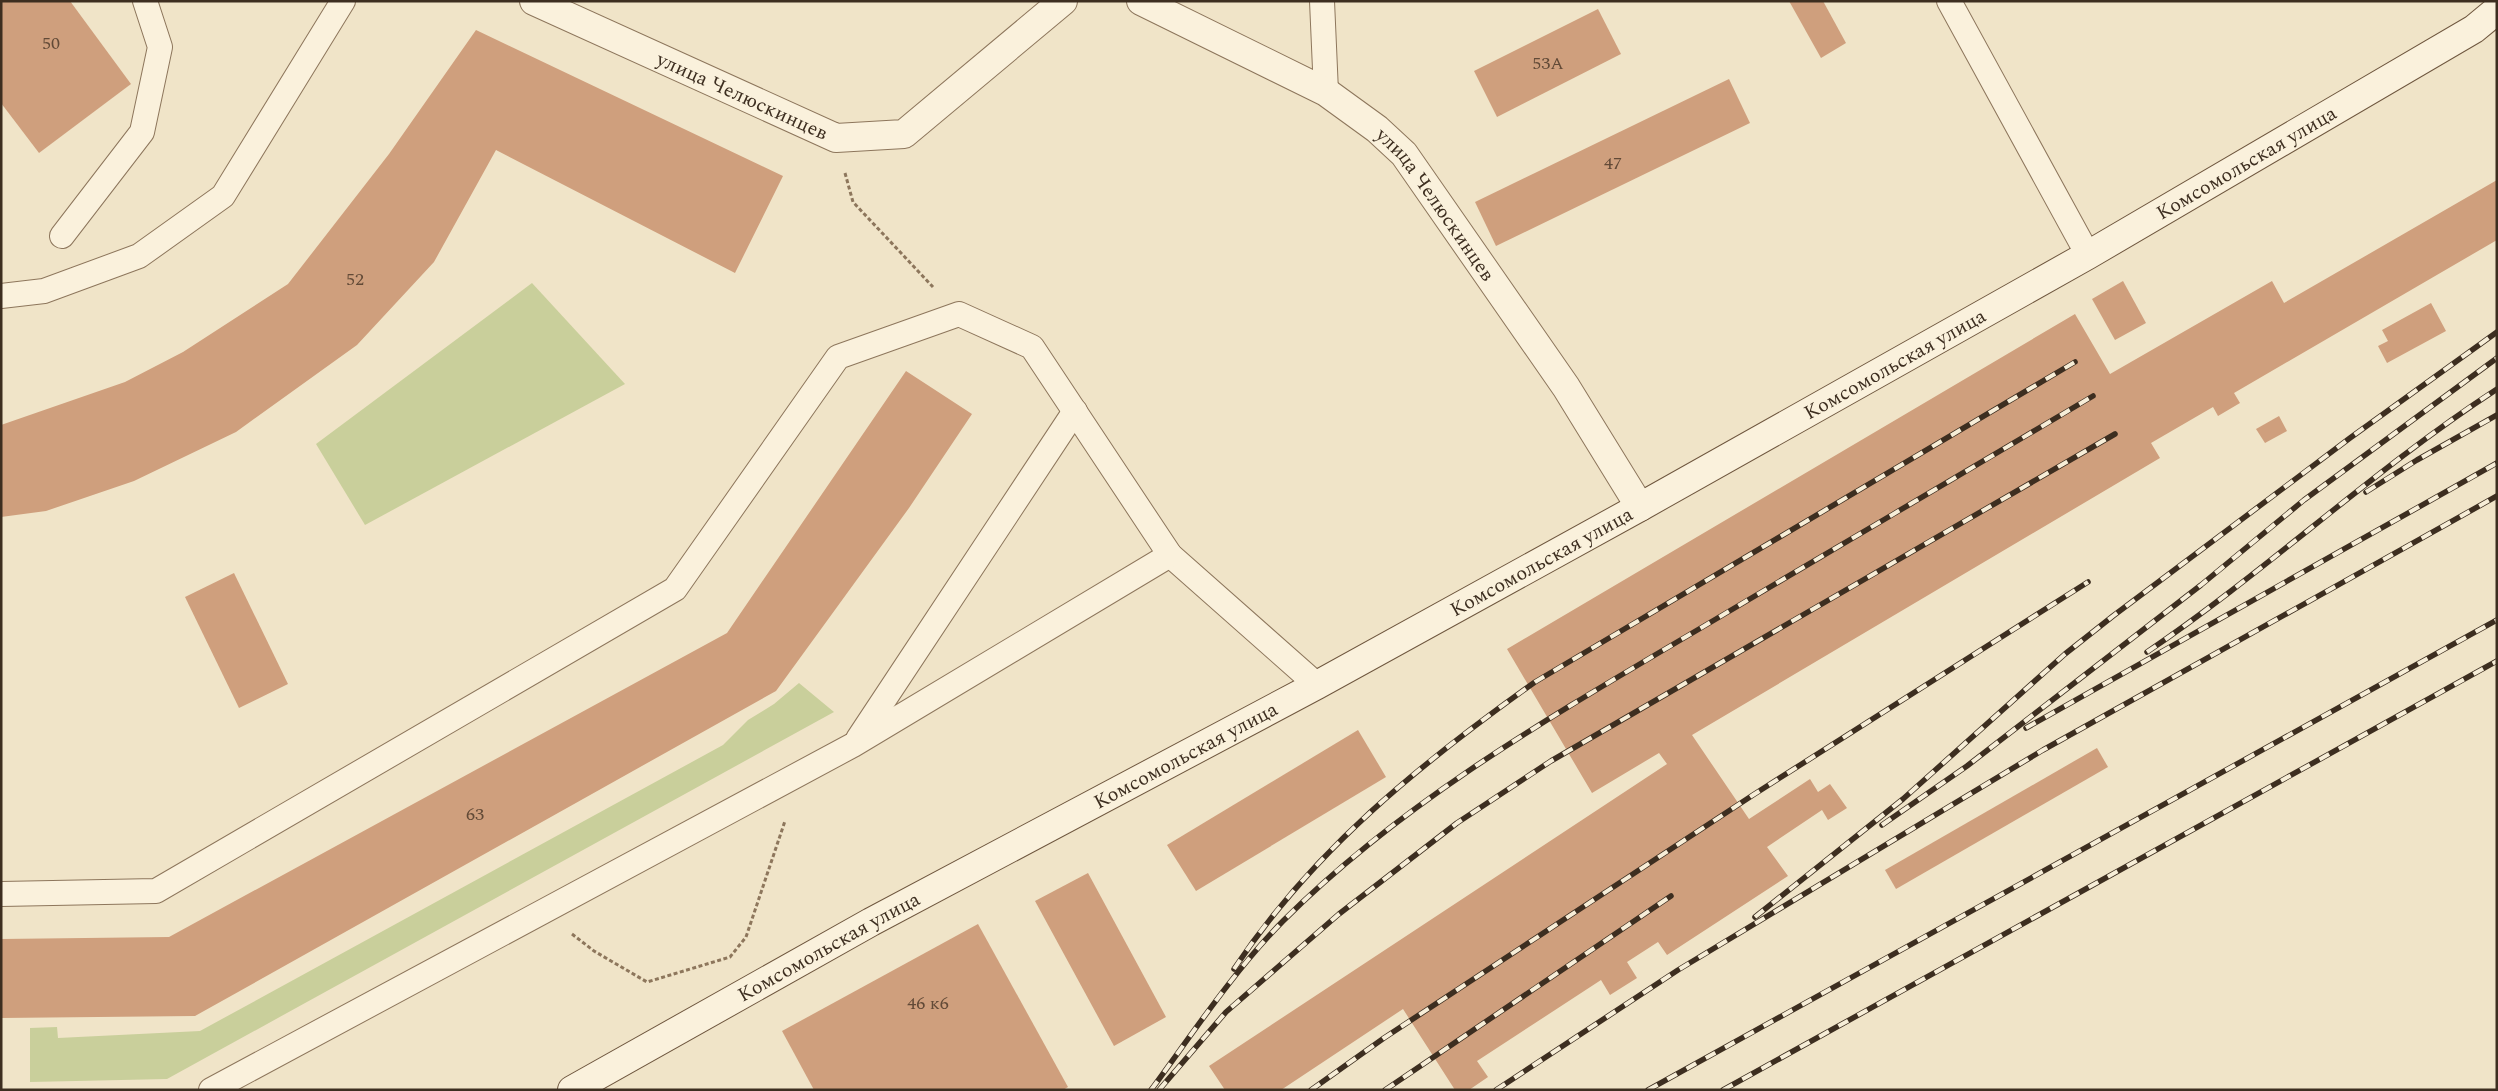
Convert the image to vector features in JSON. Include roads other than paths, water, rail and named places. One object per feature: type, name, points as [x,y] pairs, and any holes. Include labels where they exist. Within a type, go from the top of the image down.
[{"type":"main road","name":"улица Челюскинцев","points":[[534,1],[836,138],[904,134],[1063,1]]},
{"type":"main road","name":"улица Челюскинцев","points":[[1141,1],[1326,92],[1377,129],[1404,154],[1566,387],[1640,507]]},
{"type":"main road","name":"Комсомольская улица","points":[[572,1090],[880,918],[1317,685],[1640,507],[2088,255],[2474,29],[2497,10]]},
{"type":"lane","points":[[62,236],[142,132],[160,47],[145,1]]},
{"type":"lane","points":[[1,296],[44,291],[139,256],[223,196],[343,1]]},
{"type":"lane","points":[[1322,1],[1326,92]]},
{"type":"lane","points":[[1949,1],[2088,255]]},
{"type":"lane","points":[[1,894],[156,891],[675,589],[838,357],[959,314],[1032,347],[1170,555],[1317,685]]},
{"type":"lane","points":[[853,745],[1075,411]]},
{"type":"lane","points":[[211,1090],[853,745],[1170,555]]},
{"type":"railway","points":[[1755,917],[1903,799],[2065,654],[2113,616],[2350,438],[2497,332]]},
{"type":"railway","points":[[1882,825],[1967,766],[2201,585],[2304,500],[2497,358]]},
{"type":"railway","points":[[1234,969],[1298,885],[1334,848],[1410,777],[1492,713],[1535,682],[2075,362]]},
{"type":"railway","points":[[2147,652],[2235,588],[2407,452],[2497,389]]},
{"type":"railway","points":[[1151,1090],[1230,982],[1283,921],[1329,878],[1427,800],[1532,729],[1586,696],[2093,396]]},
{"type":"railway","points":[[2366,492],[2417,460],[2497,415]]},
{"type":"railway","points":[[1159,1090],[1226,1012],[1339,914],[1457,823],[1551,761],[2115,434]]},
{"type":"railway","points":[[2026,728],[2497,463]]},
{"type":"railway","points":[[1496,1090],[1678,970],[2043,750],[2497,496]]},
{"type":"railway","points":[[1311,1090],[1384,1038],[1753,795],[2088,582]]},
{"type":"railway","points":[[1648,1090],[2497,620]]},
{"type":"railway","points":[[1723,1090],[2497,661]]},
{"type":"railway","points":[[1385,1090],[1671,896]]}]
